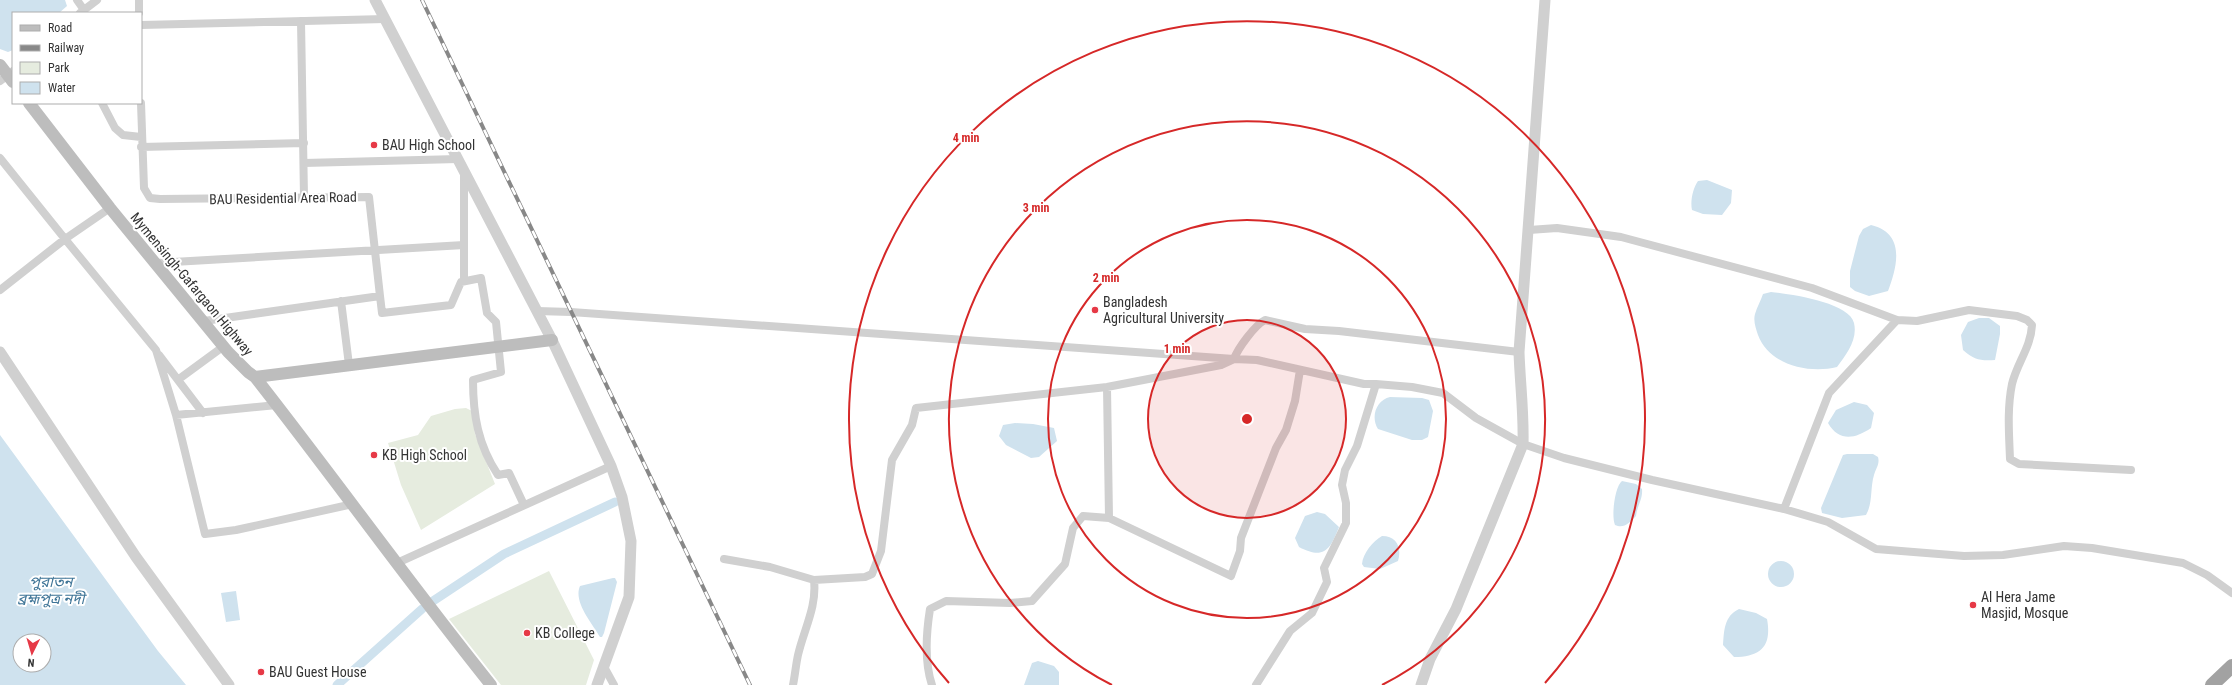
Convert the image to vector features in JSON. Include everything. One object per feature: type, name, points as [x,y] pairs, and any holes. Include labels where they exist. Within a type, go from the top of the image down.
[{"type":"highway","points":[[2212,685],[2232,666]]},
{"type":"main road","name":"Mymensingh-Gafargaon Highway","points":[[30,104],[110,208],[224,346],[248,372],[255,377],[353,504],[440,622],[491,685]]},
{"type":"main road","points":[[255,377],[552,340]]},
{"type":"street","points":[[77,0],[82,12],[97,0]]},
{"type":"street","points":[[139,0],[139,12]]},
{"type":"street","points":[[375,0],[552,340],[611,466],[628,521],[630,582],[624,612],[603,665],[597,685]]},
{"type":"street","points":[[1421,685],[1430,659],[1456,609],[1524,444],[1524,416],[1520,394],[1518,352],[1529,230],[1545,0]]},
{"type":"street","points":[[142,25],[385,19]]},
{"type":"street","points":[[301,21],[304,197]]},
{"type":"street","points":[[103,104],[115,128],[123,135],[141,137]]},
{"type":"street","name":"BAU Residential Area Road","points":[[141,104],[141,147],[144,188],[150,198],[369,197],[382,313],[451,305],[461,282],[464,281]]},
{"type":"street","points":[[141,147],[304,143]]},
{"type":"street","points":[[0,158],[156,350],[203,413]]},
{"type":"street","points":[[304,163],[458,159]]},
{"type":"street","points":[[464,170],[464,281],[482,278],[487,313],[496,322],[501,372],[473,380],[473,410],[482,443],[494,468],[498,474],[509,473],[524,504]]},
{"type":"street","points":[[0,290],[65,239],[110,208]]},
{"type":"street","points":[[1529,230],[1557,228],[1621,237],[1812,288],[1897,320],[1917,321],[1969,310],[2017,316],[2027,320],[2032,325],[2031,339],[2013,382],[2008,419],[2010,458],[2019,464],[2131,470]]},
{"type":"street","points":[[156,263],[464,245]]},
{"type":"street","points":[[204,321],[380,296]]},
{"type":"street","points":[[341,301],[350,365]]},
{"type":"street","points":[[537,311],[635,316],[1257,360],[1364,384],[1412,387],[1443,393],[1476,418],[1524,444],[1564,458],[1638,477],[1784,509],[1828,522],[1876,548],[1964,556],[2003,555],[2064,546],[2092,548],[2183,563],[2207,575],[2232,593]]},
{"type":"street","points":[[724,559],[770,567],[814,580],[865,577],[872,574],[881,551],[892,460],[912,425],[916,408],[1107,387],[1221,365],[1234,359],[1238,348],[1246,341],[1259,323],[1265,320],[1305,329],[1339,330],[1518,352]]},
{"type":"street","points":[[1784,509],[1829,393],[1897,320]]},
{"type":"street","points":[[179,379],[224,346]]},
{"type":"street","points":[[156,350],[176,415],[205,534],[353,504]]},
{"type":"street","points":[[0,352],[136,557],[229,685]]},
{"type":"street","points":[[932,685],[928,668],[926,641],[930,609],[946,601],[1010,603],[1032,601],[1065,564],[1073,528],[1083,516],[1109,518],[1231,576],[1240,551],[1241,538],[1293,408],[1300,370]]},
{"type":"street","points":[[1256,685],[1290,631],[1312,613],[1327,582],[1324,568],[1346,523],[1346,503],[1342,486],[1345,470],[1357,446],[1376,384]]},
{"type":"street","points":[[1107,387],[1109,518]]},
{"type":"street","points":[[176,415],[277,405]]},
{"type":"street","points":[[397,563],[524,504],[611,466]]},
{"type":"street","points":[[793,685],[798,654],[810,619],[816,593],[814,580]]},
{"type":"street","points":[[603,665],[614,685]]},
{"type":"green space","points":[[466,408],[472,411],[475,434],[495,484],[421,530],[401,485],[388,443],[418,435],[431,416],[455,409]]},
{"type":"green space","points":[[549,571],[594,660],[586,685],[501,685],[449,619]]},
{"type":"water","points":[[0,0],[65,0],[67,6],[60,12],[12,12],[12,50],[8,52],[0,49]]},
{"type":"water","points":[[1707,180],[1732,190],[1731,203],[1722,215],[1703,214],[1692,210],[1691,206],[1693,191],[1696,184],[1698,181]]},
{"type":"water","points":[[1871,225],[1882,229],[1889,235],[1894,243],[1896,261],[1892,281],[1888,291],[1869,296],[1855,291],[1850,287],[1850,271],[1859,236],[1863,229]]},
{"type":"water","points":[[1771,292],[1817,300],[1830,304],[1850,316],[1854,323],[1855,329],[1853,341],[1837,367],[1814,369],[1791,365],[1771,354],[1763,345],[1756,330],[1754,317],[1763,294]]},
{"type":"water","points":[[1979,318],[1989,318],[2000,326],[1995,360],[1978,359],[1963,350],[1961,335],[1968,322]]},
{"type":"water","points":[[1390,397],[1422,398],[1429,400],[1433,411],[1428,437],[1422,440],[1412,440],[1378,429],[1375,419],[1376,409],[1382,401]]},
{"type":"water","points":[[1854,402],[1867,405],[1874,413],[1871,428],[1859,435],[1848,437],[1842,436],[1832,429],[1828,423],[1836,410]]},
{"type":"water","points":[[1015,423],[1033,424],[1054,428],[1057,441],[1039,457],[1031,458],[1006,445],[999,436],[1003,425]]},
{"type":"water","name":"পুরাতন ব্রহ্মপুত্র নদী","points":[[0,435],[158,651],[186,685],[0,685]]},
{"type":"water","points":[[1873,454],[1878,457],[1878,466],[1873,480],[1870,506],[1866,515],[1842,518],[1822,513],[1821,508],[1843,455]]},
{"type":"water","points":[[1622,481],[1636,484],[1642,489],[1642,493],[1636,516],[1624,526],[1618,526],[1615,525],[1613,515],[1614,502],[1617,489]]},
{"type":"water","points":[[1317,512],[1325,514],[1339,527],[1329,547],[1315,553],[1299,547],[1295,538],[1305,516]]},
{"type":"water","points":[[1382,536],[1395,540],[1399,547],[1398,561],[1380,569],[1364,567],[1362,564],[1366,552],[1375,541]]},
{"type":"water","points":[[1781,561],[1790,565],[1794,574],[1790,583],[1781,587],[1772,583],[1768,574],[1772,565]]},
{"type":"water","points":[[615,578],[617,582],[604,633],[602,637],[600,637],[581,605],[579,599],[580,586]]},
{"type":"water","points":[[236,591],[240,620],[226,622],[221,593]]},
{"type":"water","points":[[1739,609],[1756,613],[1767,619],[1768,636],[1766,643],[1758,652],[1751,655],[1734,657],[1723,645],[1724,634],[1726,624],[1730,616]]},
{"type":"water","points":[[1038,661],[1054,666],[1059,672],[1059,685],[1024,685],[1032,663]]},
{"type":"waterway","points":[[430,603],[504,554],[615,502]]},
{"type":"waterway","points":[[337,685],[422,609]]},
{"type":"railway","points":[[422,0],[750,685]]},
{"type":"place","name":"BAU High School","points":[[374,145]]},
{"type":"place","name":"Bangladesh Agricultural University","points":[[1095,310]]},
{"type":"place","name":"KB High School","points":[[374,455]]},
{"type":"place","name":"Al Hera Jame Masjid, Mosque","points":[[1973,605]]},
{"type":"place","name":"KB College","points":[[527,633]]},
{"type":"place","name":"BAU Guest House","points":[[261,672]]}]
